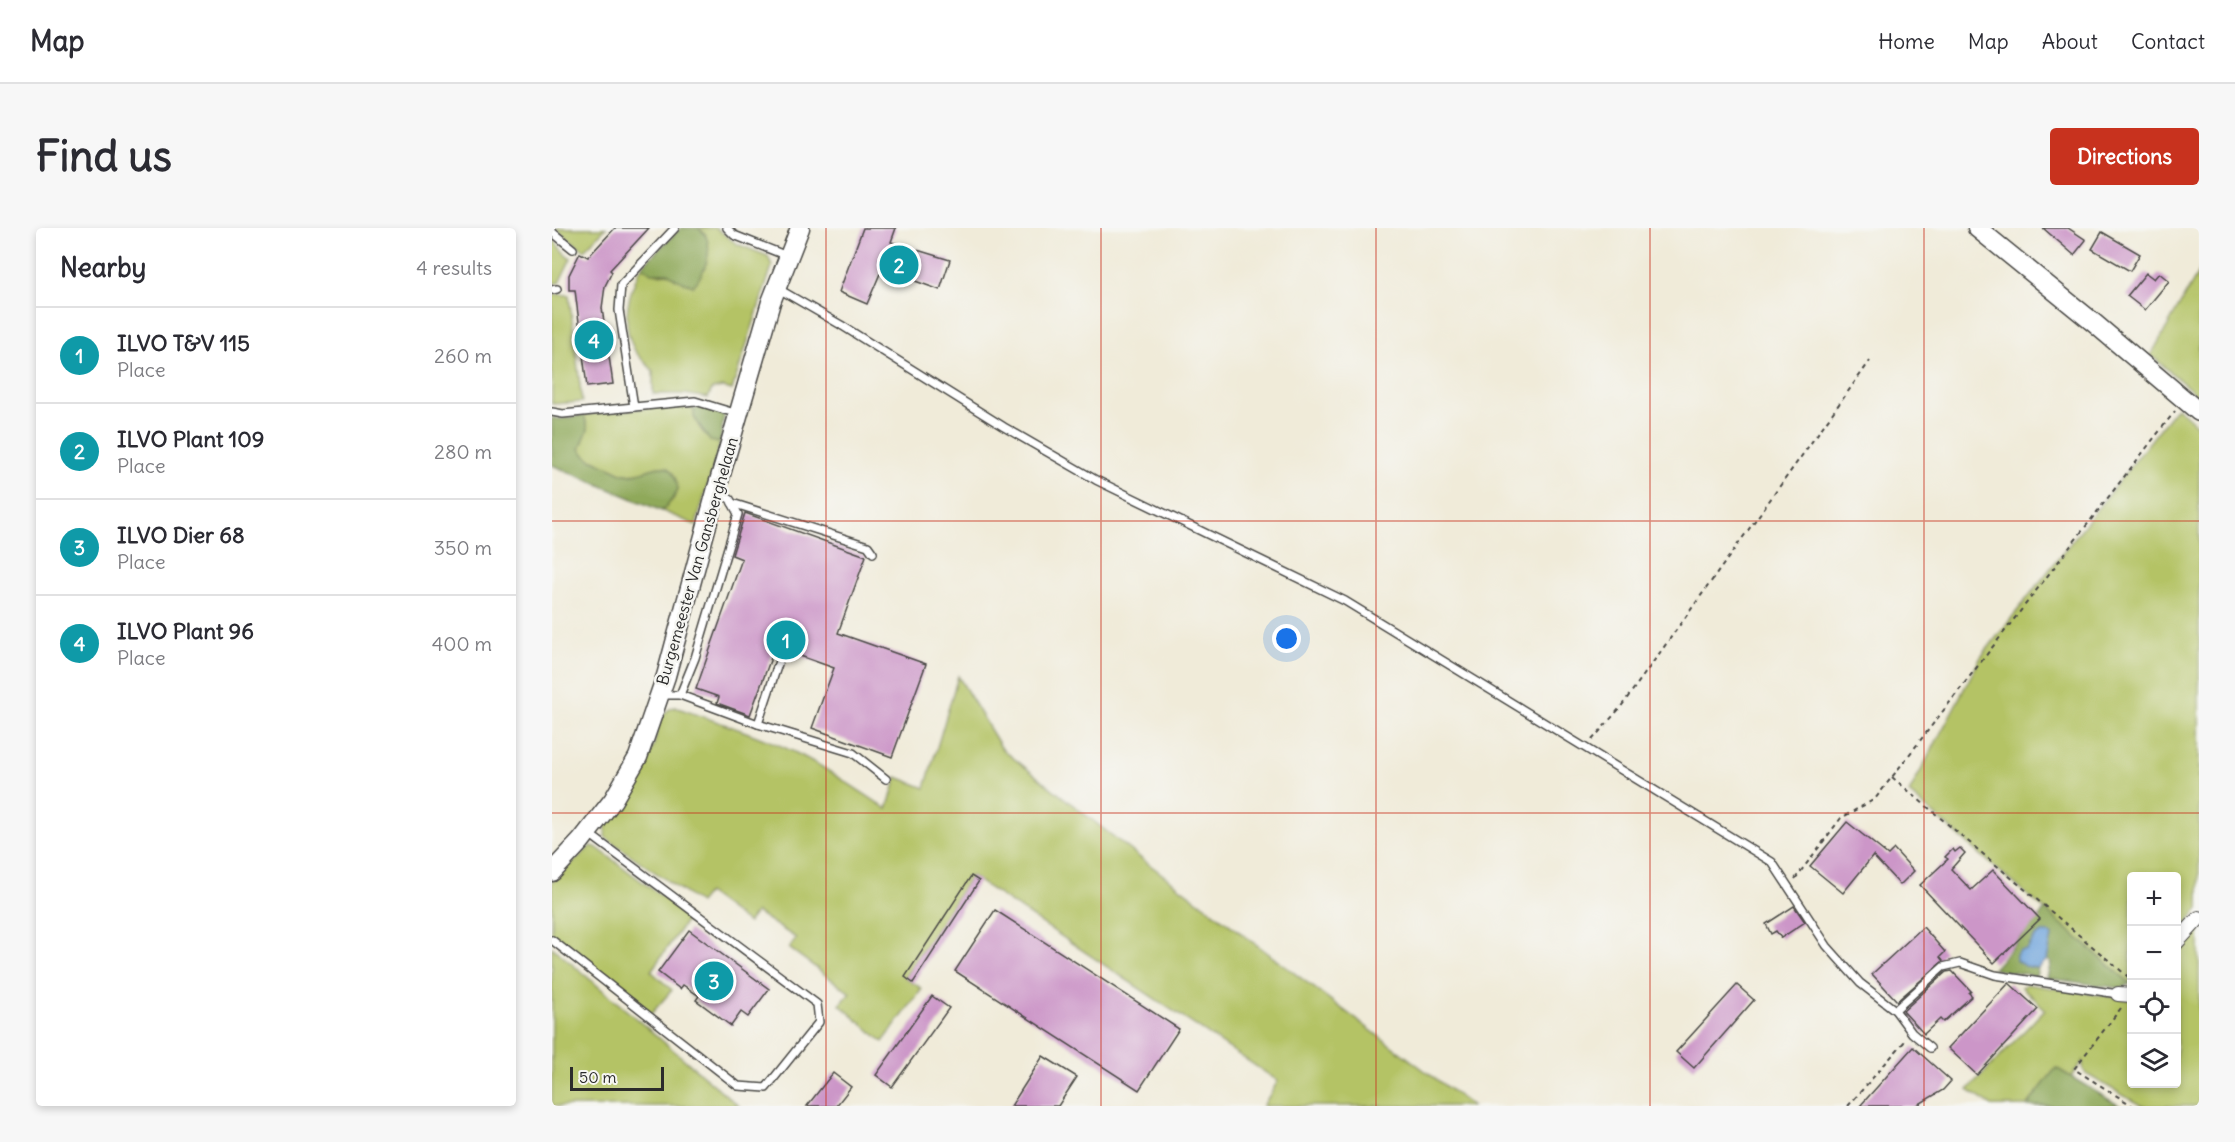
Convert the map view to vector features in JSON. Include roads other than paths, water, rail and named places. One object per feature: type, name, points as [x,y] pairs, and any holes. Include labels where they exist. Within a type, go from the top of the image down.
[{"type":"street","name":"Burgemeester Van Gansberghelaan","points":[[552,872],[588,833],[613,800],[638,757],[659,695],[777,288],[800,228]]},
{"type":"street","points":[[1977,228],[2199,412]]},
{"type":"street","points":[[2181,938],[2199,918]]},
{"type":"lane","points":[[634,407],[619,310],[621,285],[675,228]]},
{"type":"lane","points":[[727,228],[734,235],[789,256]]},
{"type":"lane","points":[[552,232],[573,249]]},
{"type":"lane","points":[[777,288],[841,325],[1004,427],[1096,480],[1345,601],[1772,862],[1827,946],[1860,983],[1895,1010],[1912,1033],[1930,1048]]},
{"type":"lane","points":[[552,412],[563,414],[695,401],[739,414]]},
{"type":"lane","points":[[680,695],[695,658],[738,514],[730,499],[716,493]]},
{"type":"lane","points":[[732,503],[868,546],[873,553]]},
{"type":"lane","points":[[758,724],[780,658]]},
{"type":"lane","points":[[659,695],[680,695],[758,724],[853,753],[886,779]]},
{"type":"lane","points":[[552,940],[738,1086],[766,1088],[819,1022],[818,1004],[588,833]]},
{"type":"lane","points":[[1895,1010],[1942,967],[1960,963],[1995,975],[2125,994]]},
{"type":"water","points":[[2042,933],[2049,933],[2052,936],[2047,960],[2038,968],[2025,966],[2016,961],[2016,955],[2020,951],[2027,950],[2034,938]]},
{"type":"place","name":"ILVO Plant 109","points":[[899,265]]},
{"type":"place","name":"ILVO Plant 96","points":[[594,340]]},
{"type":"place","name":"ILVO T&V 115","points":[[786,640]]},
{"type":"place","name":"ILVO Dier 68","points":[[714,981]]}]
